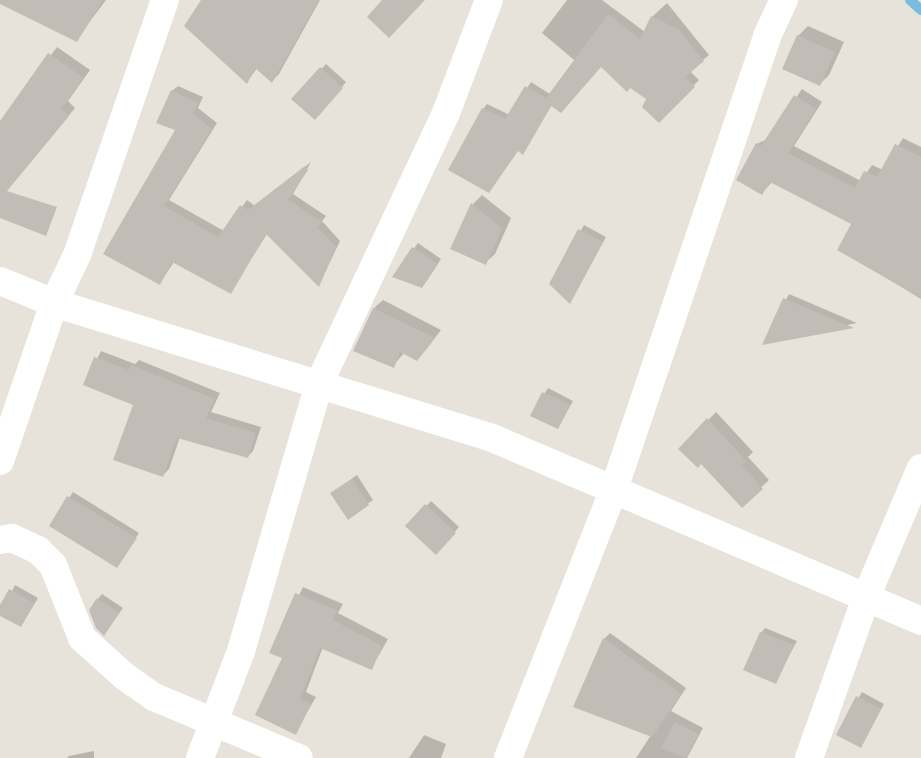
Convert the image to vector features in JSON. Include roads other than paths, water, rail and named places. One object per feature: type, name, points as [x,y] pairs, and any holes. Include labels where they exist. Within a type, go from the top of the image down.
[{"type":"street","points":[[0,461],[54,303],[77,255],[165,0]]},
{"type":"street","points":[[200,758],[241,651],[320,384],[446,113],[489,0]]},
{"type":"street","points":[[508,758],[614,489],[767,36],[784,0]]},
{"type":"street","points":[[0,280],[54,303],[490,437],[867,595],[921,621]]},
{"type":"street","points":[[809,758],[867,595],[921,468]]},
{"type":"street","points":[[0,540],[12,538],[38,550],[53,566],[82,638],[124,676],[154,697],[299,758]]},
{"type":"waterway","points":[[910,0],[921,10]]}]
